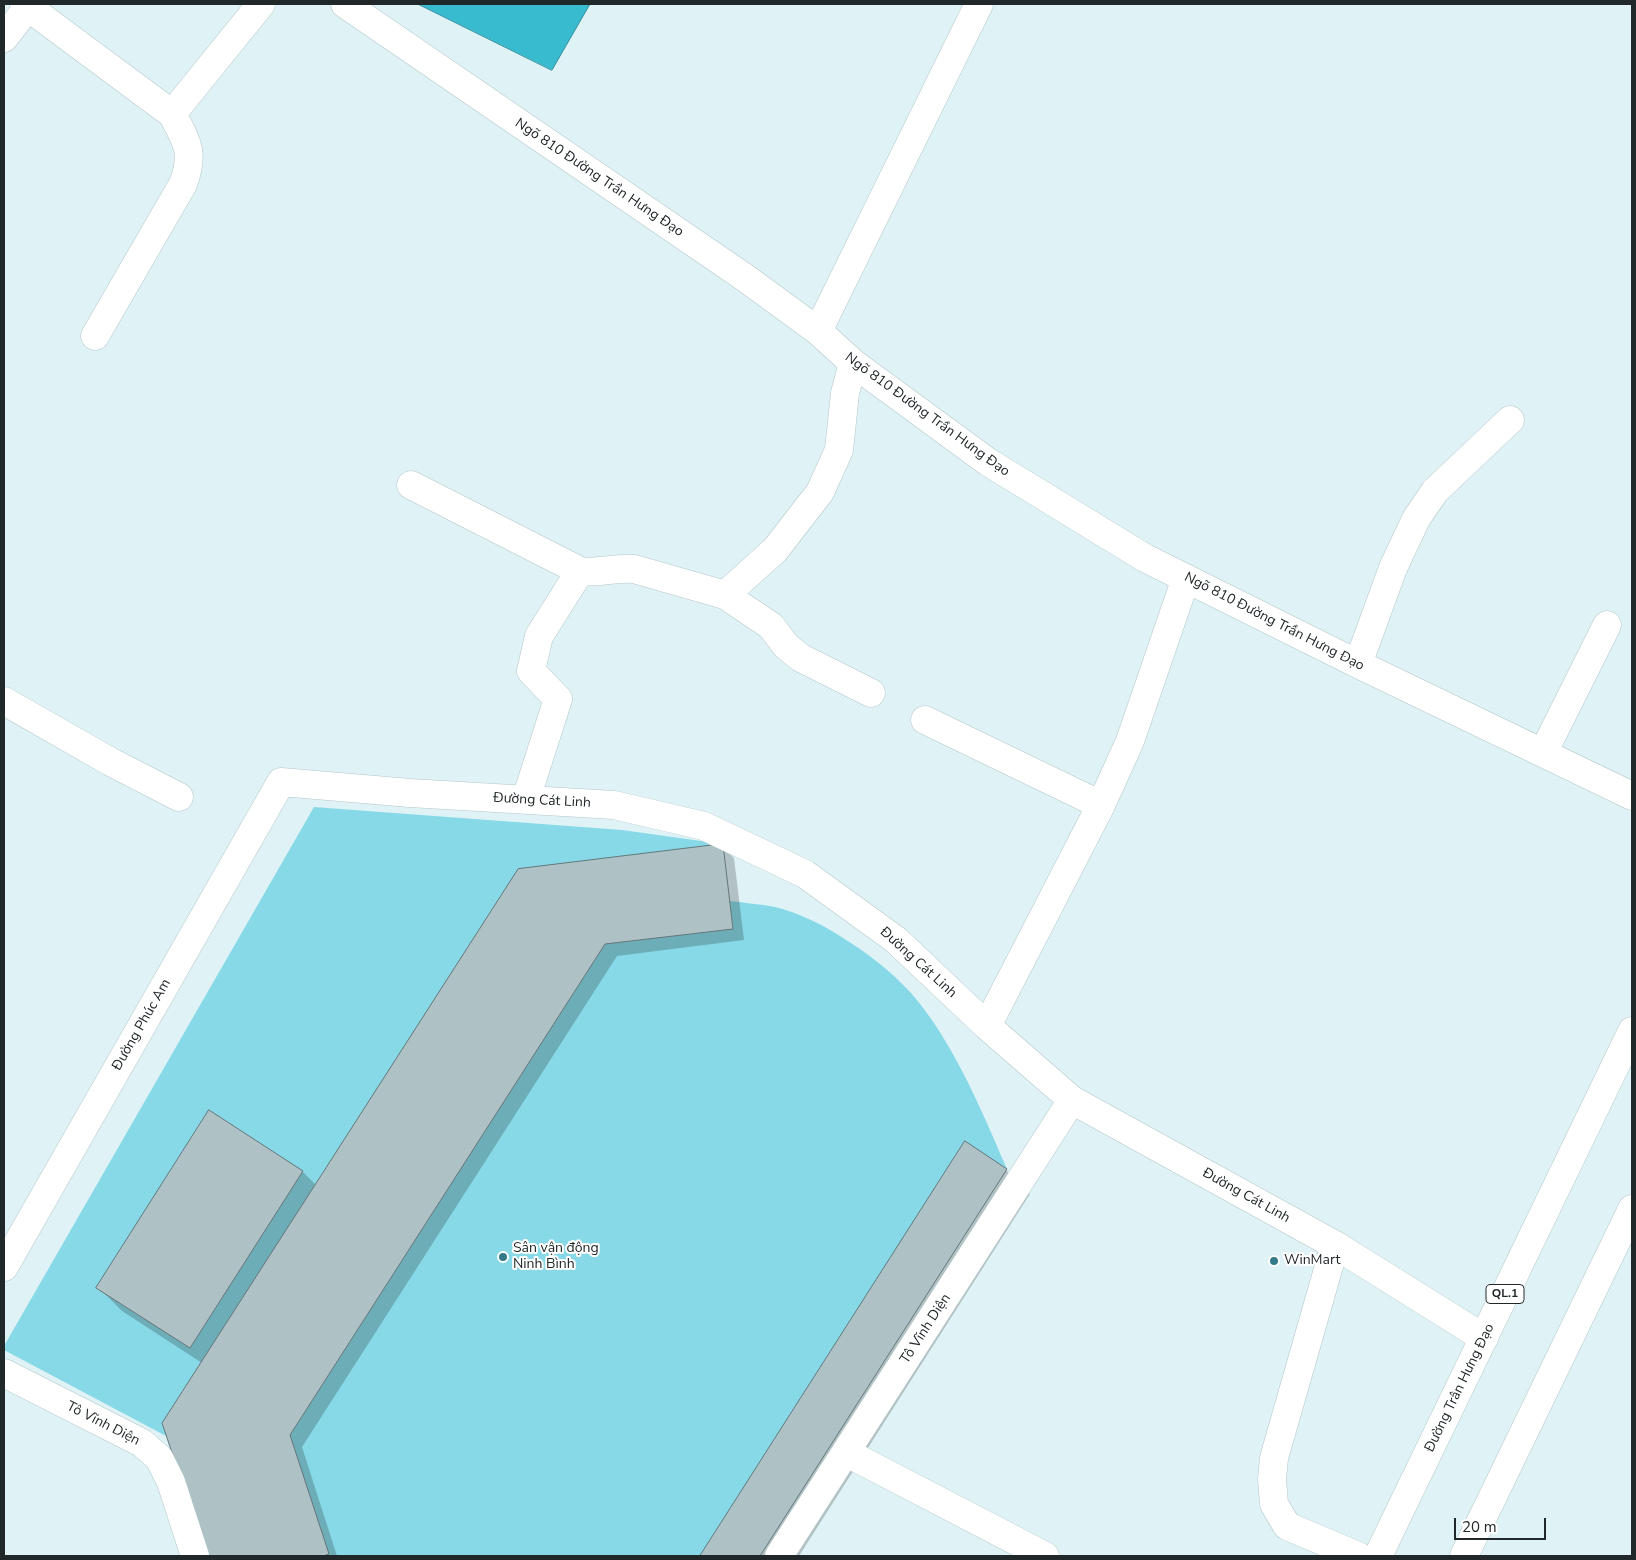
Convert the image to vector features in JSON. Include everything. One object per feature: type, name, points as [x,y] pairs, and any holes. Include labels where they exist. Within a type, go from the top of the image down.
[{"type":"main road","points":[[172,114],[261,4]]},
{"type":"main road","name":"Ngõ 810 Đường Trần Hưng Đạo","points":[[345,4],[736,271],[818,331],[853,363],[988,462],[1145,558],[1358,664],[1632,796]]},
{"type":"main road","points":[[818,331],[979,4]]},
{"type":"main road","points":[[4,38],[26,5],[172,114],[187,141],[190,164],[183,184],[95,336]]},
{"type":"main road","points":[[726,595],[775,550],[820,492],[839,450],[846,393],[853,363]]},
{"type":"main road","points":[[1358,664],[1393,568],[1416,519],[1435,492],[1510,420]]},
{"type":"main road","points":[[410,485],[580,571],[595,573],[619,567],[634,568],[726,595],[764,620],[786,646],[801,658],[871,693]]},
{"type":"main road","points":[[526,799],[558,700],[530,671],[539,636],[580,571]]},
{"type":"main road","points":[[987,1026],[1100,805],[1130,742],[1186,578]]},
{"type":"main road","points":[[1542,753],[1607,625]]},
{"type":"main road","points":[[4,701],[112,762],[179,797]]},
{"type":"main road","points":[[925,720],[1100,805]]},
{"type":"main road","name":"Đường Cát Linh","points":[[281,782],[410,793],[614,805],[704,826],[805,874],[896,940],[987,1026],[1072,1100],[1335,1245],[1484,1338]]},
{"type":"main road","name":"Đường Phúc Am","points":[[4,1268],[281,782]]},
{"type":"main road","name":"Đường Trân Hưng Đạo","points":[[1378,1556],[1632,1031]]},
{"type":"main road","name":"Tô Vĩnh Diện","points":[[779,1556],[847,1453],[1072,1100]]},
{"type":"main road","points":[[1464,1556],[1632,1209]]},
{"type":"main road","points":[[1335,1245],[1274,1458],[1272,1479],[1274,1504],[1287,1526],[1358,1556]]},
{"type":"main road","name":"Tô Vĩnh Diện","points":[[4,1374],[142,1443],[159,1458],[171,1482],[196,1556]]},
{"type":"main road","points":[[847,1453],[1044,1556]]},
{"type":"shaded area","points":[[418,4],[590,4],[552,70]]},
{"type":"shaded area","name":"Sân vận động Ninh Bình","points":[[314,807],[622,830],[723,844],[730,901],[775,907],[809,919],[840,936],[878,962],[911,993],[926,1012],[953,1054],[1007,1169],[760,1556],[207,1556],[166,1436],[4,1350],[4,1346]]},
{"type":"building","points":[[723,844],[733,929],[605,944],[290,1435],[329,1554],[323,1556],[207,1556],[162,1423],[518,869]]},
{"type":"building","points":[[209,1110],[303,1171],[190,1348],[96,1288]]},
{"type":"building","points":[[965,1141],[1007,1169],[760,1556],[700,1556]]},
{"type":"place","name":"Sân vận động Ninh Bình","points":[[503,1257]]},
{"type":"place","name":"WinMart","points":[[1274,1261]]}]
